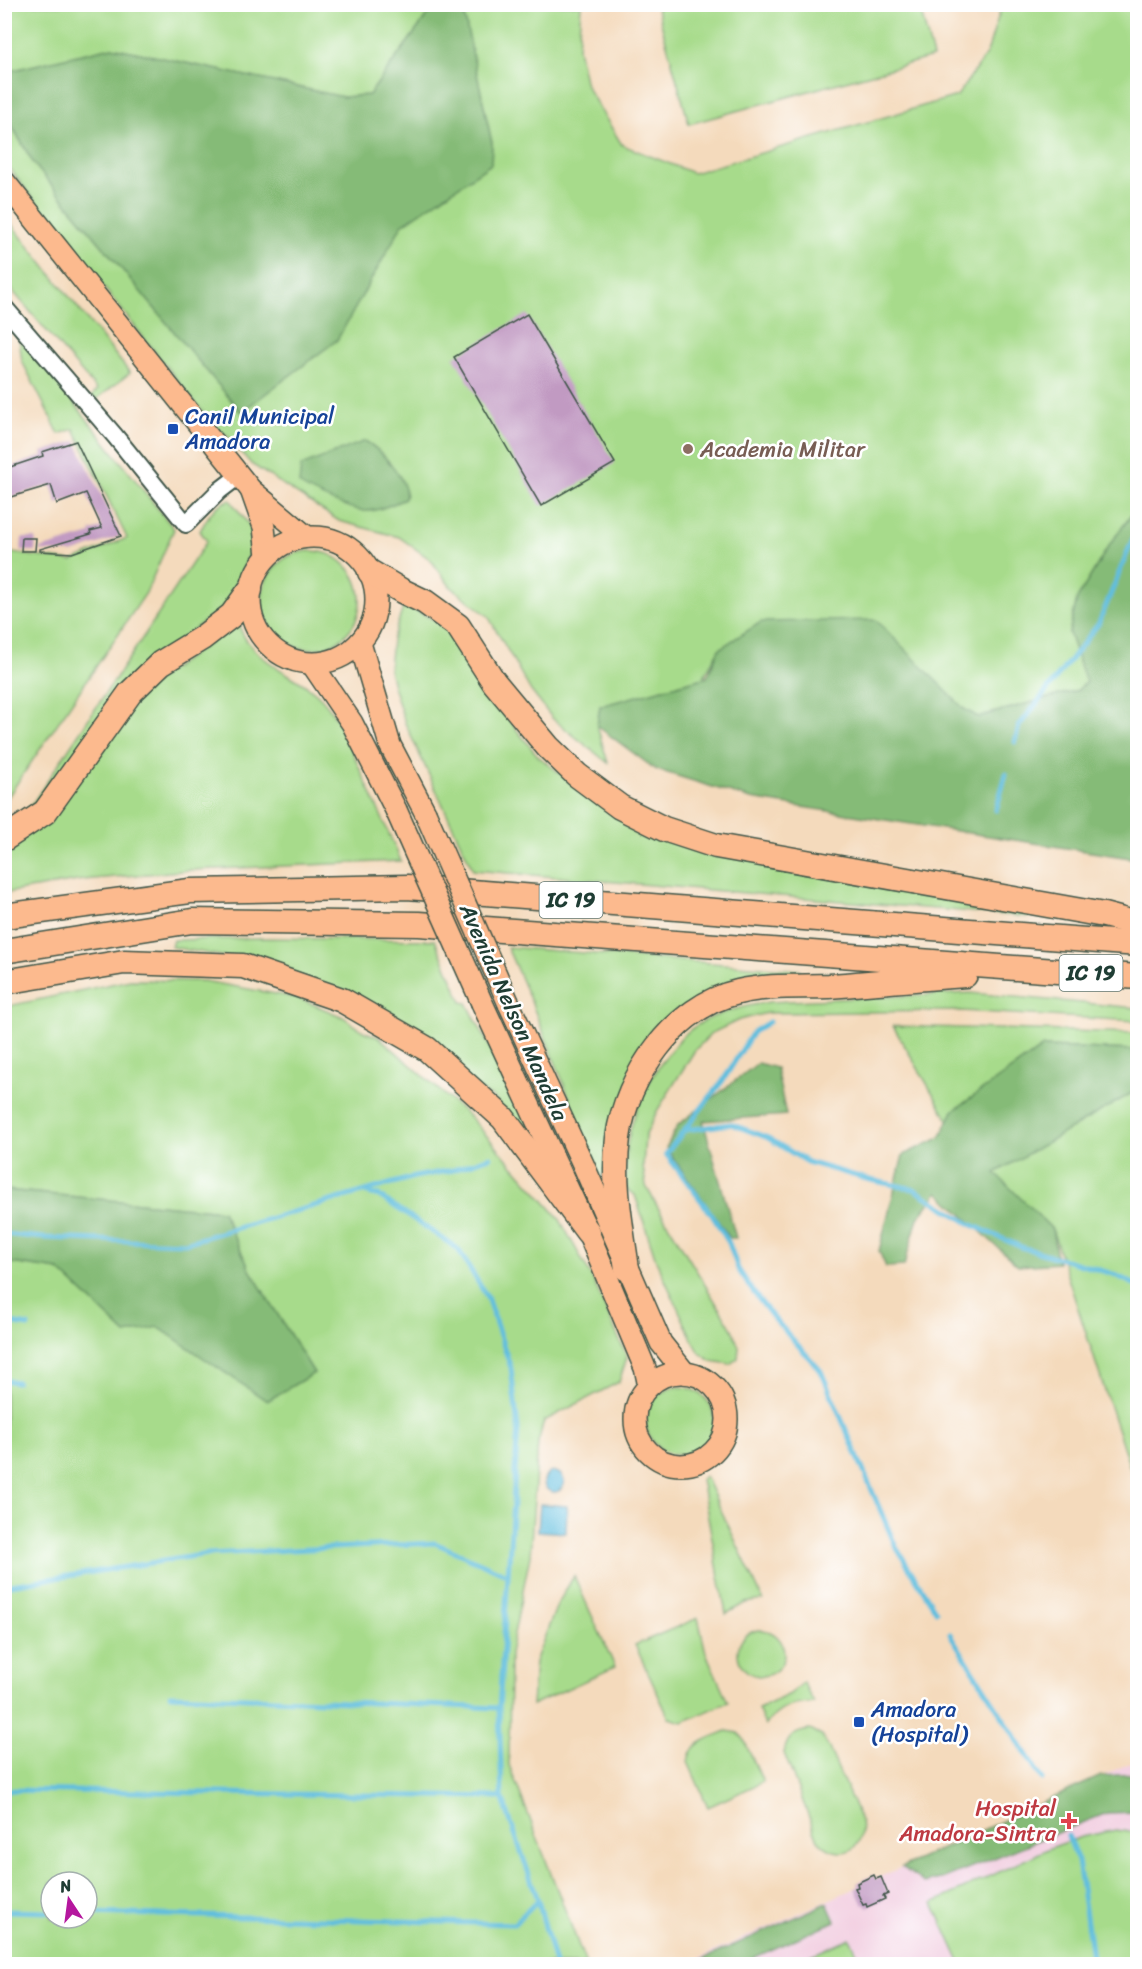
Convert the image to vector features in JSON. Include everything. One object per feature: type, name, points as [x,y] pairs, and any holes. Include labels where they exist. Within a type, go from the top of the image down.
[{"type":"highway","points":[[370,572],[425,602],[458,626],[494,682],[548,747],[577,775],[620,807],[664,829],[716,846],[1104,915],[1137,924]]},
{"type":"highway","points":[[4,839],[45,812],[130,693],[161,663],[202,638],[232,615],[250,590]]},
{"type":"highway","name":"IC 19","points":[[4,916],[190,891],[407,887],[1137,944]]},
{"type":"highway","name":"IC 19","points":[[4,951],[192,921],[419,924],[1137,977]]},
{"type":"highway","points":[[4,982],[124,962],[243,966],[342,1000],[427,1049],[503,1118],[588,1232]]},
{"type":"highway","points":[[627,1269],[616,1191],[618,1138],[622,1120],[633,1087],[643,1069],[673,1028],[692,1014],[736,993],[770,987],[827,986],[1044,969]]},
{"type":"main road","points":[[4,181],[246,482],[307,537]]},
{"type":"main road","points":[[246,482],[264,528],[267,556]]},
{"type":"main road","points":[[307,537],[329,539],[350,549],[362,559],[370,572],[377,596],[373,622],[360,643],[346,654],[330,662],[312,664],[294,661],[278,653],[264,641],[254,626],[249,608],[250,590],[256,572],[267,556],[285,543],[307,537]]},
{"type":"main road","name":"Avenida Nelson Mandela","points":[[360,643],[390,745],[425,812],[661,1343],[685,1373]]},
{"type":"main road","name":"Avenida Nelson Mandela","points":[[312,664],[352,723],[396,810],[588,1232],[645,1368],[649,1386]]},
{"type":"main road","points":[[685,1373],[696,1375],[714,1387],[723,1402],[727,1419],[717,1449],[700,1461],[682,1465],[667,1462],[652,1455],[642,1444],[636,1429],[636,1406],[649,1386],[659,1378],[685,1373]]},
{"type":"street","points":[[4,307],[115,436],[186,524],[219,491],[246,482]]},
{"type":"shaded area","name":"Hospital Amadora-Sintra","points":[[1137,1760],[1137,1964],[686,1964],[902,1867]]},
{"type":"green space","points":[[4,5],[435,5],[369,95],[343,97],[112,47],[5,72]]},
{"type":"green space","points":[[435,5],[460,5],[465,19],[492,143],[491,164],[402,225],[337,340],[241,412],[34,164],[5,113],[5,72],[112,47],[343,97],[369,95]]},
{"type":"green space","name":"Academia Militar","points":[[460,5],[581,5],[578,48],[586,86],[622,145],[693,173],[957,96],[987,53],[1002,5],[1137,5],[1137,507],[1108,547],[1077,599],[1069,633],[1086,682],[1078,690],[978,717],[964,709],[717,653],[703,678],[600,706],[597,726],[608,763],[553,719],[531,691],[488,616],[450,586],[431,560],[399,537],[339,521],[251,464],[226,434],[221,435],[5,163],[4,113],[34,164],[241,412],[337,340],[402,225],[491,164],[492,143]]},
{"type":"green space","points":[[656,5],[919,5],[933,57],[689,124]]},
{"type":"green space","points":[[4,215],[130,373],[93,402],[90,399],[97,390],[5,282]]},
{"type":"green space","points":[[19,339],[48,370],[174,529],[146,593],[5,801],[5,552],[72,561],[127,538],[74,429],[59,434],[22,361]]},
{"type":"green space","points":[[365,441],[392,466],[403,483],[405,499],[380,509],[364,511],[330,500],[299,484],[301,466]]},
{"type":"green space","points":[[230,500],[253,530],[251,549],[230,602],[156,658],[48,803],[24,816],[207,541],[200,531],[209,516],[215,508]]},
{"type":"green space","points":[[1137,507],[1137,859],[751,799],[655,769],[597,726],[600,706],[707,677],[719,649],[761,622],[876,620],[964,709],[978,717],[1078,690],[1086,682],[1069,633],[1077,599],[1108,547]]},
{"type":"green space","points":[[311,551],[330,554],[346,565],[357,581],[360,600],[357,619],[346,635],[330,646],[311,649],[292,646],[276,635],[265,619],[262,600],[265,581],[276,565],[292,554]]},
{"type":"green space","points":[[404,605],[437,621],[449,633],[516,729],[538,756],[616,813],[1029,911],[1030,917],[473,870],[405,723],[393,686],[389,669],[392,640]]},
{"type":"green space","points":[[238,622],[243,635],[260,655],[317,694],[330,709],[346,737],[401,861],[191,870],[83,880],[5,893],[5,848],[150,685]]},
{"type":"green space","points":[[260,938],[435,940],[462,1002],[467,1003],[536,1137],[534,1148],[494,1098],[278,966],[171,947],[173,940]]},
{"type":"green space","points":[[507,947],[800,970],[791,979],[676,1016],[607,1169],[601,1177]]},
{"type":"green space","points":[[130,980],[204,981],[298,998],[343,1017],[363,1031],[380,1038],[471,1118],[559,1218],[592,1278],[627,1357],[619,1382],[544,1421],[538,1442],[530,1556],[510,1653],[509,1765],[586,1964],[5,1964],[5,1262],[59,1270],[126,1334],[158,1327],[267,1400],[314,1373],[250,1270],[222,1211],[5,1190],[4,1007]]},
{"type":"green space","points":[[970,993],[1137,1008],[1137,1021],[961,1011],[767,1013],[739,1020],[712,1033],[695,1050],[657,1111],[645,1137],[643,1167],[646,1186],[732,1329],[739,1347],[738,1358],[730,1364],[711,1361],[700,1353],[692,1339],[656,1260],[635,1195],[627,1190],[626,1152],[630,1133],[642,1097],[661,1064],[680,1039],[693,1028],[724,1012],[747,1006],[769,1002]]},
{"type":"green space","points":[[893,1026],[1137,1033],[1137,1050],[1043,1047],[953,1111],[949,1121]]},
{"type":"green space","points":[[1043,1047],[1137,1050],[1137,1090],[995,1173],[1052,1229],[1058,1263],[1018,1266],[938,1192],[918,1218],[904,1266],[886,1267],[879,1251],[903,1155],[940,1138],[953,1111]]},
{"type":"green space","points":[[758,1063],[776,1068],[786,1115],[703,1121],[736,1238],[730,1238],[666,1148],[678,1125]]},
{"type":"green space","points":[[1137,1090],[1137,1489],[1052,1229],[994,1173]]},
{"type":"green space","points":[[5,1190],[222,1211],[250,1270],[314,1373],[267,1401],[158,1327],[126,1334],[59,1270],[5,1262]]},
{"type":"green space","points":[[687,1387],[699,1393],[708,1402],[714,1414],[712,1434],[704,1445],[687,1455],[673,1455],[656,1445],[648,1434],[646,1414],[656,1397],[667,1389]]},
{"type":"green space","points":[[705,1476],[763,1600],[745,1603],[726,1614],[701,1479]]},
{"type":"green space","points":[[574,1576],[615,1667],[532,1705],[535,1662],[557,1605]]},
{"type":"green space","points":[[698,1618],[706,1653],[728,1702],[683,1722],[669,1718],[635,1645]]},
{"type":"green space","points":[[761,1630],[777,1637],[784,1653],[777,1669],[761,1676],[745,1669],[738,1653],[745,1637]]},
{"type":"green space","points":[[803,1682],[814,1703],[798,1704],[786,1708],[765,1725],[758,1709],[790,1694]]},
{"type":"green space","points":[[810,1730],[822,1736],[828,1746],[861,1821],[859,1840],[849,1850],[834,1851],[818,1840],[784,1753],[792,1736]]},
{"type":"green space","points":[[727,1731],[738,1733],[743,1738],[763,1782],[708,1807],[688,1762],[697,1745]]},
{"type":"green space","points":[[1137,1774],[1137,1812],[1107,1813],[944,1878],[924,1883],[902,1867],[1101,1776]]},
{"type":"green space","points":[[1116,1830],[1137,1833],[1137,1964],[961,1964],[933,1903],[1050,1848],[1081,1837]]},
{"type":"green space","points":[[827,1903],[835,1921],[740,1964],[692,1964]]},
{"type":"green space","points":[[850,1938],[862,1964],[805,1964],[803,1959]]},
{"type":"water","points":[[554,1472],[561,1475],[564,1482],[561,1489],[554,1492],[547,1489],[544,1482],[547,1475]]},
{"type":"water","points":[[540,1504],[567,1506],[566,1533],[538,1531]]},
{"type":"building","points":[[527,314],[615,463],[541,506],[454,357]]},
{"type":"building","points":[[76,441],[121,536],[72,553],[40,551],[40,549],[91,534],[90,531],[102,528],[86,493],[57,504],[51,485],[4,499],[4,469],[43,456],[42,452]]},
{"type":"building","points":[[22,538],[36,538],[35,551],[21,551]]},
{"type":"building","points":[[874,1875],[876,1879],[881,1877],[888,1894],[883,1896],[885,1899],[867,1907],[866,1904],[863,1905],[855,1888],[858,1887],[857,1883]]},
{"type":"waterway","points":[[1015,742],[1019,726],[1099,623],[1134,536],[1138,535]]},
{"type":"waterway","points":[[996,810],[1006,774]]},
{"type":"waterway","points":[[769,1022],[753,1032],[724,1079],[666,1154],[712,1215],[729,1243],[738,1269],[754,1293],[821,1371],[896,1547],[936,1611]]},
{"type":"waterway","points":[[685,1130],[731,1124],[768,1138],[807,1162],[870,1180],[914,1189],[970,1224],[1021,1247],[1113,1274],[1138,1286]]},
{"type":"waterway","points":[[4,1234],[44,1238],[185,1243],[414,1177],[453,1170],[490,1157]]},
{"type":"waterway","points":[[365,1192],[379,1196],[458,1249],[487,1297],[511,1368],[518,1428],[499,1708],[502,1797],[538,1900],[555,1964]]},
{"type":"waterway","points":[[4,1322],[28,1326]]},
{"type":"waterway","points":[[4,1380],[17,1382]]},
{"type":"waterway","points":[[4,1586],[208,1554],[435,1543],[508,1575]]},
{"type":"waterway","points":[[950,1634],[1042,1779]]},
{"type":"waterway","points":[[171,1695],[499,1708]]},
{"type":"waterway","points":[[4,1790],[502,1797]]},
{"type":"waterway","points":[[1068,1836],[1078,1861],[1093,1964]]},
{"type":"waterway","points":[[99,1913],[514,1924],[538,1900]]},
{"type":"waterway","points":[[4,1911],[39,1912]]},
{"type":"place","name":"Canil Municipal Amadora","points":[[173,429]]},
{"type":"place","name":"Academia Militar","points":[[688,449]]},
{"type":"place","name":"Amadora (Hospital)","points":[[859,1722]]},
{"type":"place","name":"Hospital Amadora-Sintra","points":[[1069,1821]]}]
